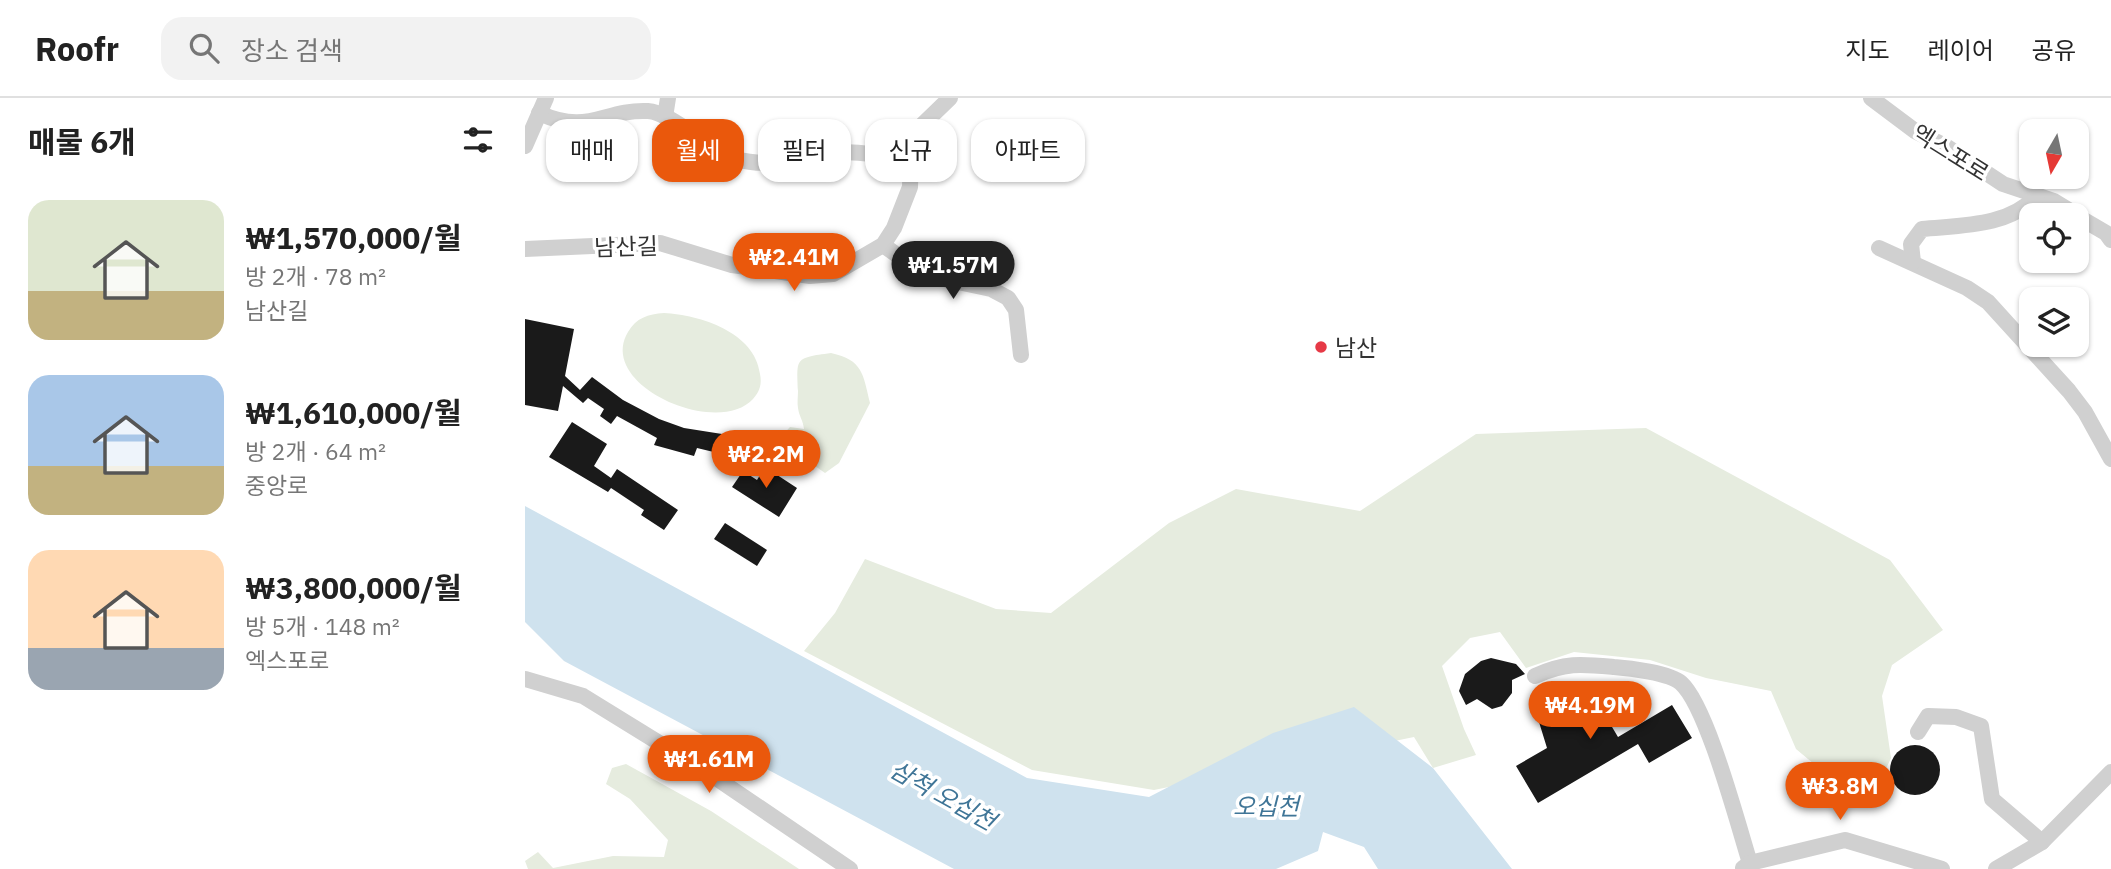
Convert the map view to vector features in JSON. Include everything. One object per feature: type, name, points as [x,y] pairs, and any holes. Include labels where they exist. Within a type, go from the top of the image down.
[{"type":"street","points":[[665,117],[668,98]]},
{"type":"street","name":"엑스포로","points":[[1871,98],[1915,131],[1947,147],[2003,184],[2057,203]]},
{"type":"street","points":[[927,119],[945,99]]},
{"type":"street","points":[[525,146],[543,106],[562,124],[649,111],[665,117],[702,142],[737,159],[778,163],[839,152],[865,156]]},
{"type":"street","points":[[910,182],[904,205],[883,246],[925,275],[992,289],[1008,298],[1016,310],[1021,355]]},
{"type":"street","points":[[1913,262],[1911,244],[1922,229],[2004,219],[2022,211],[2037,196]]},
{"type":"street","name":"엑스포로","points":[[2089,222],[2106,233],[2111,240]]},
{"type":"street","name":"남산길","points":[[525,249],[660,243],[731,265],[810,276],[833,274],[883,246]]},
{"type":"street","points":[[1879,248],[1967,288],[1987,302],[2069,391],[2085,412],[2111,459]]},
{"type":"street","points":[[1535,676],[1558,665],[1578,664],[1629,668],[1679,681],[1691,694],[1705,725],[1746,867],[1845,840],[1905,855],[1942,869]]},
{"type":"street","points":[[525,678],[583,696],[716,778],[850,869]]},
{"type":"street","points":[[1918,732],[1928,716],[1956,717],[1982,726],[1992,799],[2042,842]]},
{"type":"street","points":[[1996,869],[2042,842],[2111,772]]},
{"type":"shaded area","points":[[664,313],[693,317],[724,328],[748,347],[756,359],[761,378],[760,387],[753,399],[736,409],[714,412],[689,409],[665,400],[644,387],[629,370],[623,352],[628,332],[643,318]]},
{"type":"shaded area","points":[[831,353],[856,364],[863,376],[870,403],[839,463],[825,473],[778,440],[790,427],[804,429],[798,404],[800,362],[810,356]]},
{"type":"shaded area","points":[[1646,428],[1890,560],[1943,630],[1892,665],[1882,696],[1891,758],[1884,773],[1852,789],[1820,769],[1796,749],[1771,691],[1706,678],[1650,660],[1574,652],[1526,668],[1500,632],[1470,638],[1442,666],[1476,755],[1433,768],[1414,737],[1154,790],[1032,770],[804,651],[835,613],[865,559],[996,609],[1051,613],[1169,523],[1236,489],[1360,511],[1476,434]]},
{"type":"shaded area","points":[[626,764],[711,811],[799,869],[528,869],[525,861],[538,852],[553,868],[613,856],[664,857],[668,840],[630,799],[606,784],[612,768]]},
{"type":"water","name":"오십천","points":[[525,506],[1027,778],[1149,797],[1273,733],[1354,707],[1433,768],[1512,869],[1378,869],[1364,847],[1323,832],[1318,851],[1276,869],[954,869],[564,661],[525,622]]},
{"type":"building","points":[[525,319],[574,329],[565,376],[580,390],[592,377],[623,400],[659,419],[684,428],[722,434],[722,454],[697,448],[694,456],[654,445],[657,438],[617,416],[611,424],[600,416],[604,409],[588,398],[583,403],[563,386],[558,411],[525,405]]},
{"type":"building","points":[[572,422],[607,444],[594,466],[611,478],[617,469],[678,510],[664,530],[641,515],[644,510],[611,488],[608,492],[549,457]]},
{"type":"building","points":[[765,467],[797,488],[779,517],[732,487],[743,471],[757,480]]},
{"type":"building","points":[[725,523],[767,550],[757,566],[714,539]]},
{"type":"building","points":[[1491,658],[1516,664],[1525,674],[1512,680],[1512,693],[1502,706],[1492,709],[1477,699],[1466,705],[1459,691],[1465,674],[1481,661]]},
{"type":"building","points":[[1567,685],[1577,703],[1593,695],[1618,737],[1672,705],[1692,738],[1649,763],[1638,744],[1538,803],[1516,766],[1547,748],[1539,722],[1544,720],[1534,701]]},
{"type":"building","points":[[1915,745],[1933,752],[1940,770],[1933,788],[1915,795],[1897,788],[1890,770],[1897,752]]},
{"type":"place","name":"남산","points":[[1321,347]]},
{"type":"water label","name":"삼척 오십천","points":[[943,795]]}]
